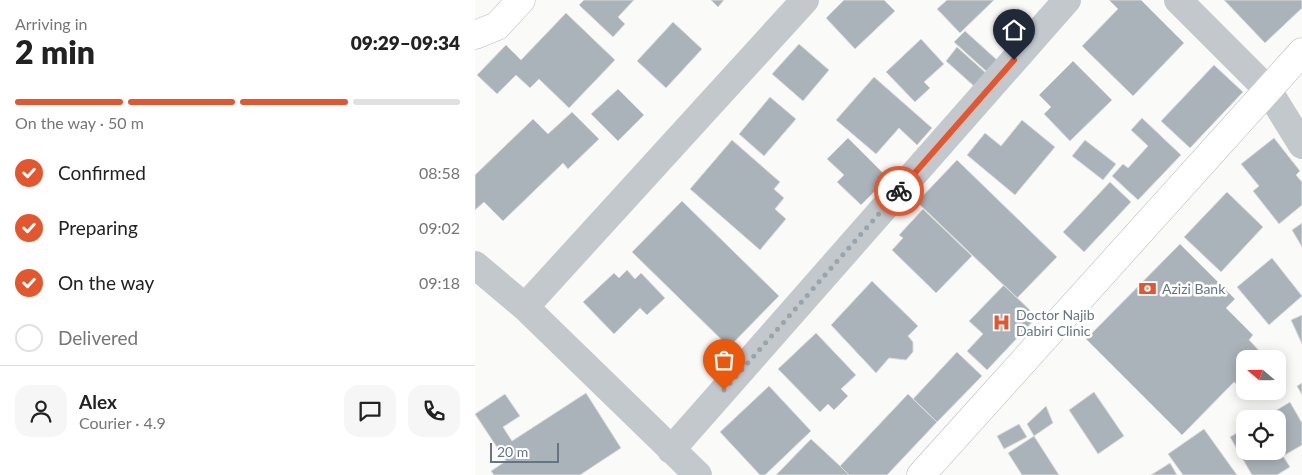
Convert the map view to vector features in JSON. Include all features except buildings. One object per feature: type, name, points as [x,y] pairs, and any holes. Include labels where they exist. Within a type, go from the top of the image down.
[{"type":"main road","points":[[475,36],[497,26],[521,0]]},
{"type":"main road","points":[[921,475],[1302,52]]},
{"type":"street","points":[[525,307],[805,0]]},
{"type":"street","points":[[671,450],[1067,0]]},
{"type":"street","points":[[1178,0],[1268,90],[1302,145]]},
{"type":"street","points":[[475,265],[525,307],[699,475]]},
{"type":"way so far","points":[[724,390],[899,191]]},
{"type":"place","name":"Azizi Bank","points":[[1148,289]]},
{"type":"place","name":"Doctor Najib Dabiri Clinic","points":[[1002,323]]},
{"type":"route","points":[[899,191],[1014,60]]}]
